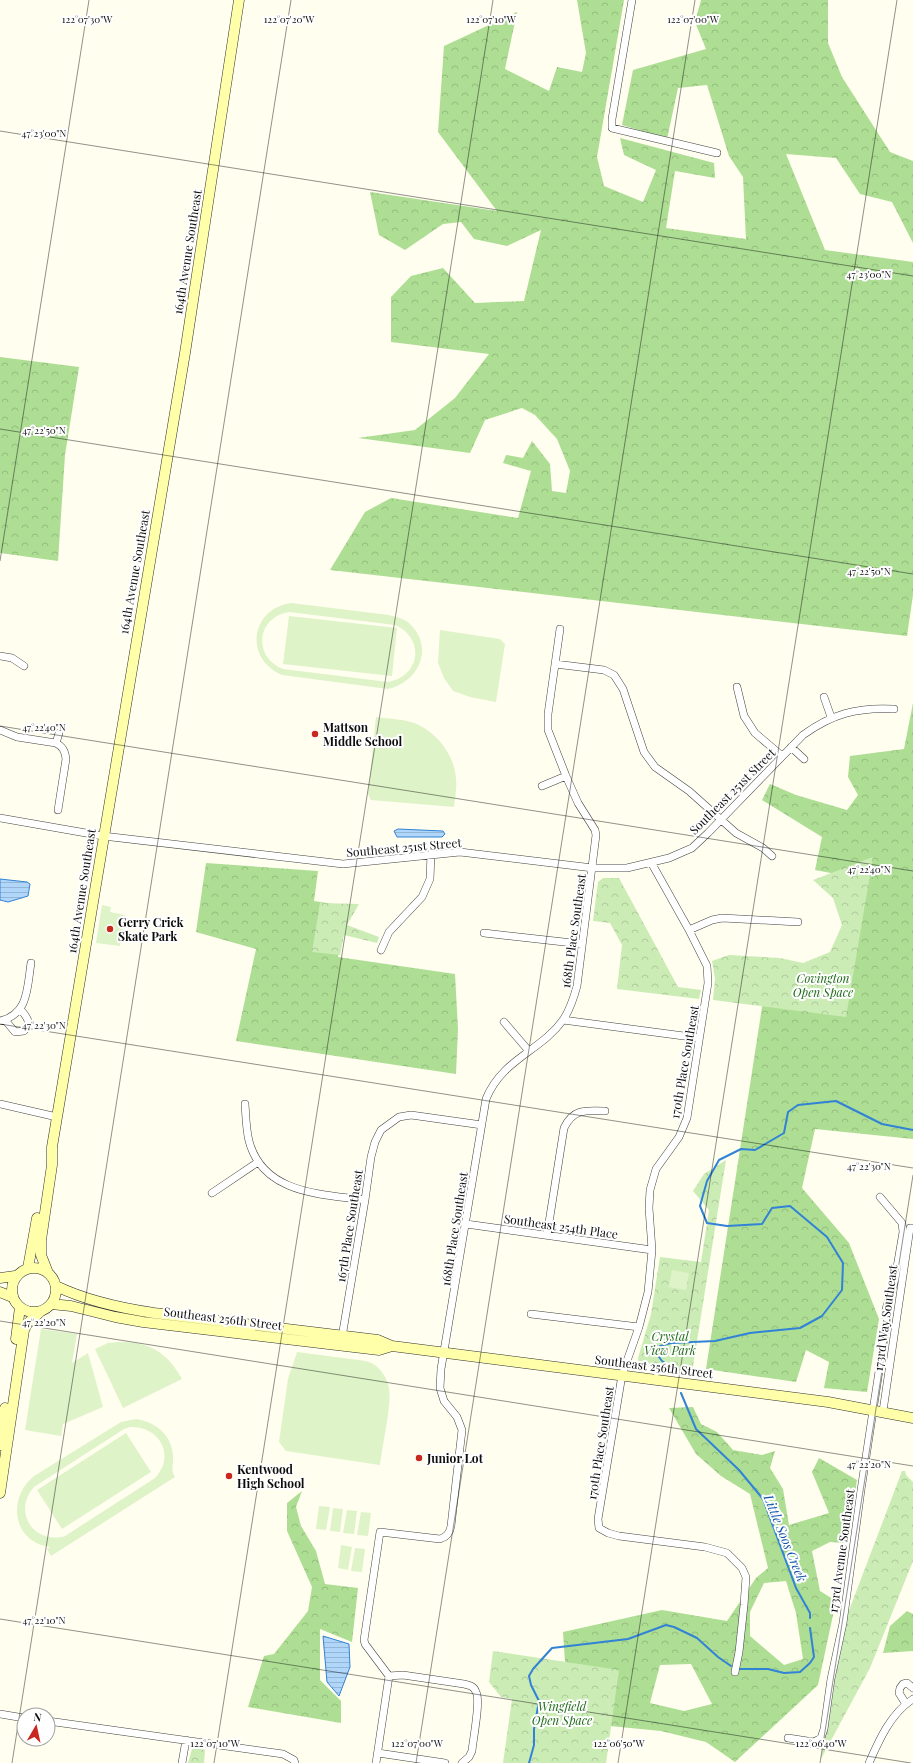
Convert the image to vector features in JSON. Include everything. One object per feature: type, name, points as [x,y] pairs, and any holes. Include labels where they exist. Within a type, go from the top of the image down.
[{"type":"street","name":"164th Avenue Southeast","points":[[48,1273],[41,1255],[41,1240],[52,1165],[52,1147],[56,1117],[185,353],[239,0]]},
{"type":"street","points":[[632,0],[612,119],[612,128],[717,152]]},
{"type":"street","name":"168th Place Southeast","points":[[389,1676],[365,1644],[364,1640],[380,1532],[440,1538],[447,1536],[450,1531],[462,1430],[457,1417],[444,1401],[440,1388],[444,1353],[484,1110],[490,1090],[506,1068],[547,1036],[563,1020],[573,1002],[578,986],[582,944],[593,868],[595,830],[578,803],[548,730],[560,629]]},
{"type":"street","points":[[0,656],[12,658],[24,666]]},
{"type":"street","points":[[555,664],[604,670],[614,675],[623,689],[644,752],[655,767],[689,791],[740,836],[763,848],[772,856]]},
{"type":"street","points":[[737,687],[744,716],[755,733],[782,756]]},
{"type":"street","points":[[824,698],[831,717]]},
{"type":"street","name":"Southeast 251st Street","points":[[0,818],[103,836],[343,864],[460,852],[593,868],[627,868],[652,864],[692,848],[803,735],[831,717],[861,709],[894,709]]},
{"type":"street","points":[[0,730],[17,737],[56,743],[61,746],[66,759],[58,810]]},
{"type":"street","points":[[56,743],[59,733]]},
{"type":"street","points":[[791,747],[804,759]]},
{"type":"street","points":[[542,786],[566,776]]},
{"type":"street","points":[[381,950],[389,932],[422,897],[430,879],[431,854]]},
{"type":"street","name":"170th Place Southeast","points":[[652,864],[689,930],[707,966],[708,976],[684,1127],[656,1169],[650,1190],[649,1208],[652,1250],[648,1292],[639,1327],[622,1375],[598,1519],[599,1528],[608,1533],[619,1536],[705,1546],[727,1554],[742,1568],[746,1577],[739,1652],[735,1672]]},
{"type":"street","points":[[689,930],[712,920],[722,918],[798,922]]},
{"type":"street","points":[[484,933],[582,944]]},
{"type":"street","points":[[21,1010],[28,1020],[28,1026],[24,1031],[15,1032],[2,1020],[14,1016],[21,1010],[25,999],[31,964]]},
{"type":"street","points":[[563,1020],[699,1038]]},
{"type":"street","points":[[504,1022],[528,1050]]},
{"type":"street","points":[[0,1104],[56,1117]]},
{"type":"street","points":[[245,1104],[249,1141],[258,1162],[271,1176],[298,1189],[365,1200]]},
{"type":"street","points":[[547,1235],[564,1128],[571,1117],[584,1110],[605,1111]]},
{"type":"street","name":"167th Place Southeast","points":[[342,1337],[371,1157],[375,1142],[381,1130],[388,1123],[399,1117],[411,1115],[482,1125]]},
{"type":"street","name":"164th Avenue Southeast","points":[[28,1268],[45,1165],[52,1147]]},
{"type":"street","points":[[212,1192],[258,1162]]},
{"type":"street","name":"173rd Avenue Southeast","points":[[788,1738],[814,1742],[821,1738],[824,1729],[831,1679],[843,1623],[860,1490],[878,1410],[886,1325],[886,1309],[895,1279],[903,1232],[902,1223],[880,1197]]},
{"type":"street","name":"Southeast 254th Place","points":[[466,1224],[652,1250]]},
{"type":"street","name":"173rd Way Southeast","points":[[878,1410],[912,1228]]},
{"type":"street","points":[[0,1493],[24,1330],[27,1324],[50,1304],[56,1293],[56,1286],[48,1273],[35,1267],[28,1268],[21,1271],[12,1283],[12,1297]]},
{"type":"street","points":[[0,1278],[16,1276]]},
{"type":"street","name":"Southeast 256th Street","points":[[56,1286],[69,1293],[117,1307],[342,1337],[378,1340],[392,1346],[444,1353],[820,1401],[878,1410],[913,1418]]},
{"type":"street","points":[[0,1292],[12,1297],[20,1307],[34,1312],[41,1311]]},
{"type":"street","name":"Southeast 256th Street","points":[[50,1304],[71,1306],[115,1317],[175,1326],[379,1350],[392,1346]]},
{"type":"street","points":[[0,1445],[20,1307]]},
{"type":"street","points":[[531,1314],[639,1327]]},
{"type":"street","points":[[175,1326],[187,1317]]},
{"type":"street","points":[[376,1763],[389,1676],[402,1675],[464,1684],[471,1686],[476,1690],[478,1699],[472,1751],[463,1763]]},
{"type":"street","points":[[869,1763],[888,1725],[899,1710],[911,1701],[899,1692],[900,1688],[903,1684],[908,1683],[913,1688]]},
{"type":"street","points":[[0,1714],[16,1717]]},
{"type":"street","points":[[56,1722],[283,1754],[294,1761]]},
{"type":"street","points":[[182,1763],[186,1740]]},
{"type":"street","points":[[378,1753],[445,1763]]},
{"type":"green space","points":[[577,0],[624,0],[597,157],[604,186],[643,202],[656,170],[624,155],[620,138],[714,163],[715,178],[675,171],[666,228],[746,239],[743,177],[729,156],[707,85],[678,88],[667,139],[622,125],[633,70],[706,49],[695,22],[701,0],[828,0],[828,43],[842,77],[890,152],[913,161],[913,243],[892,202],[860,194],[836,158],[786,154],[825,250],[913,262],[913,595],[907,636],[330,570],[365,512],[391,498],[518,518],[531,471],[503,463],[506,455],[523,458],[532,441],[550,464],[552,491],[566,493],[570,471],[557,439],[535,415],[522,408],[485,420],[470,453],[358,438],[415,430],[455,398],[489,354],[391,342],[391,297],[411,276],[443,268],[475,303],[524,301],[541,230],[507,246],[474,239],[461,222],[443,224],[405,250],[379,235],[370,192],[497,211],[438,132],[444,46],[517,12],[505,69],[549,91],[557,67],[582,72],[586,53]]},
{"type":"green space","points":[[0,357],[79,367],[65,455],[58,561],[0,553]]},
{"type":"green space","points":[[291,603],[389,615],[402,619],[409,623],[417,632],[421,642],[422,653],[420,662],[408,679],[399,685],[388,689],[282,675],[270,668],[262,658],[257,647],[257,635],[260,624],[267,615],[277,607]],"holes":[[[289,612],[395,625],[405,631],[411,639],[415,647],[415,656],[413,665],[407,672],[399,678],[388,682],[283,669],[273,663],[266,656],[263,647],[262,638],[270,621],[278,615]]]},
{"type":"green space","points":[[289,616],[397,628],[392,676],[283,664]]},
{"type":"green space","points":[[440,630],[500,639],[505,644],[496,702],[470,697],[453,691],[444,678],[438,663]]},
{"type":"green space","points":[[913,703],[913,1139],[815,1129],[802,1188],[849,1243],[879,1319],[867,1392],[824,1388],[829,1362],[806,1350],[796,1382],[706,1369],[767,975],[834,969],[852,877],[815,870],[822,837],[762,800],[770,784],[796,795],[847,810],[858,795],[848,777],[850,756],[904,749]]},
{"type":"green space","points":[[376,717],[404,720],[414,723],[426,729],[439,741],[449,755],[455,771],[456,786],[454,807],[371,800],[368,794]]},
{"type":"green space","name":"Covington Open Space","points":[[873,857],[846,1017],[713,1000],[715,979],[712,961],[729,955],[780,958],[803,963],[830,952],[842,925],[833,898],[813,880]]},
{"type":"green space","points":[[206,863],[318,871],[314,901],[346,906],[338,957],[455,974],[458,1029],[456,1074],[236,1041],[256,949],[196,932]]},
{"type":"green space","points":[[603,878],[619,878],[678,987],[701,990],[699,999],[617,989],[622,945],[610,923],[593,921],[598,882]]},
{"type":"green space","points":[[320,903],[359,904],[347,925],[379,937],[377,943],[344,935],[340,955],[312,952]]},
{"type":"green space","name":"Gerry Crick Skate Park","points":[[102,905],[111,907],[110,912],[125,915],[120,946],[96,943]]},
{"type":"green space","name":"Crystal View Park","points":[[726,1160],[692,1372],[644,1366],[639,1363],[638,1358],[651,1314],[660,1257],[701,1262],[709,1210],[693,1191],[704,1174]]},
{"type":"green space","points":[[672,1270],[689,1273],[686,1290],[669,1287]]},
{"type":"green space","points":[[41,1329],[77,1334],[72,1363],[88,1353],[103,1407],[63,1424],[61,1436],[25,1430]]},
{"type":"green space","points":[[119,1342],[140,1344],[156,1350],[164,1355],[182,1379],[123,1408],[95,1349],[108,1343]]},
{"type":"green space","points":[[297,1352],[366,1361],[378,1368],[384,1375],[388,1384],[390,1395],[380,1465],[286,1451],[279,1442],[288,1379]]},
{"type":"green space","points":[[693,1407],[701,1424],[717,1432],[733,1450],[762,1455],[775,1451],[770,1468],[783,1489],[789,1525],[829,1513],[812,1472],[819,1458],[857,1480],[847,1543],[830,1542],[812,1551],[820,1591],[836,1601],[818,1685],[735,1762],[706,1742],[661,1731],[569,1722],[563,1632],[662,1610],[727,1621],[756,1578],[768,1568],[750,1494],[721,1476],[696,1454],[669,1408]],"holes":[[[786,1581],[796,1613],[803,1659],[784,1665],[750,1636],[750,1612],[764,1583]],[[691,1664],[712,1704],[684,1711],[650,1703],[660,1665]]]},
{"type":"green space","points":[[136,1419],[150,1423],[162,1431],[170,1442],[172,1449],[172,1469],[175,1477],[51,1556],[47,1549],[50,1547],[37,1543],[28,1537],[21,1528],[17,1507],[25,1485],[34,1476],[121,1422]],"holes":[[[130,1427],[150,1431],[162,1444],[164,1461],[155,1478],[65,1536],[54,1538],[44,1536],[36,1531],[26,1516],[25,1506],[34,1487],[124,1429]]]},
{"type":"green space","points":[[126,1433],[151,1472],[62,1529],[37,1490]]},
{"type":"green space","points":[[902,1471],[905,1471],[906,1475],[913,1482],[913,1561],[870,1668],[821,1759],[845,1621]]},
{"type":"green space","points":[[302,1491],[296,1507],[301,1526],[316,1551],[325,1584],[358,1588],[352,1642],[320,1629],[320,1680],[341,1701],[341,1723],[248,1707],[264,1656],[274,1654],[308,1611],[312,1587],[287,1531],[287,1503]]},
{"type":"green space","points":[[319,1506],[330,1507],[326,1530],[316,1529]]},
{"type":"green space","points":[[333,1508],[343,1509],[340,1532],[330,1531]]},
{"type":"green space","points":[[347,1510],[357,1511],[354,1534],[343,1533]]},
{"type":"green space","points":[[361,1512],[371,1513],[368,1536],[357,1535]]},
{"type":"green space","points":[[341,1545],[352,1547],[348,1570],[338,1568]]},
{"type":"green space","points":[[355,1548],[365,1549],[362,1572],[351,1571]]},
{"type":"green space","points":[[907,1611],[913,1614],[913,1651],[883,1653],[890,1626]]},
{"type":"green space","name":"Wingfield Open Space","points":[[493,1651],[619,1670],[606,1763],[503,1763],[512,1699],[501,1697],[489,1682]]},
{"type":"green space","points":[[196,1748],[205,1750],[204,1763],[188,1763],[192,1749]]},
{"type":"water","points":[[398,829],[443,831],[445,834],[442,837],[397,837],[394,831]]},
{"type":"water","points":[[0,879],[27,882],[30,884],[28,896],[8,902],[0,900]]},
{"type":"water","points":[[323,1636],[349,1644],[350,1667],[339,1696],[327,1682]]},
{"type":"waterway","name":"Little Soos Creek","points":[[671,1367],[662,1361],[656,1353],[660,1346],[671,1343],[715,1341],[750,1333],[800,1328],[822,1316],[842,1290],[843,1263],[827,1237],[790,1206],[772,1208],[762,1224],[727,1226],[707,1223],[700,1206],[707,1181],[719,1160],[741,1149],[755,1150],[784,1133],[788,1112],[798,1105],[836,1101],[882,1124],[913,1130]]},
{"type":"waterway","name":"Little Soos Creek","points":[[681,1393],[696,1429],[739,1470],[763,1499],[796,1588],[810,1613],[810,1618]]},
{"type":"waterway","name":"Little Soos Creek","points":[[529,1763],[534,1745],[534,1729],[539,1701],[531,1685],[529,1676],[533,1669],[552,1648],[628,1639],[666,1625],[674,1627],[697,1638],[718,1657],[731,1666]]},
{"type":"waterway","name":"Little Soos Creek","points":[[739,1669],[768,1669],[784,1673],[800,1672],[814,1657],[810,1628]]},
{"type":"place","name":"Mattson Middle School","points":[[315,734]]},
{"type":"place","name":"Gerry Crick Skate Park","points":[[110,929]]},
{"type":"place","name":"Junior Lot","points":[[419,1458]]},
{"type":"place","name":"Kentwood High School","points":[[229,1476]]}]
